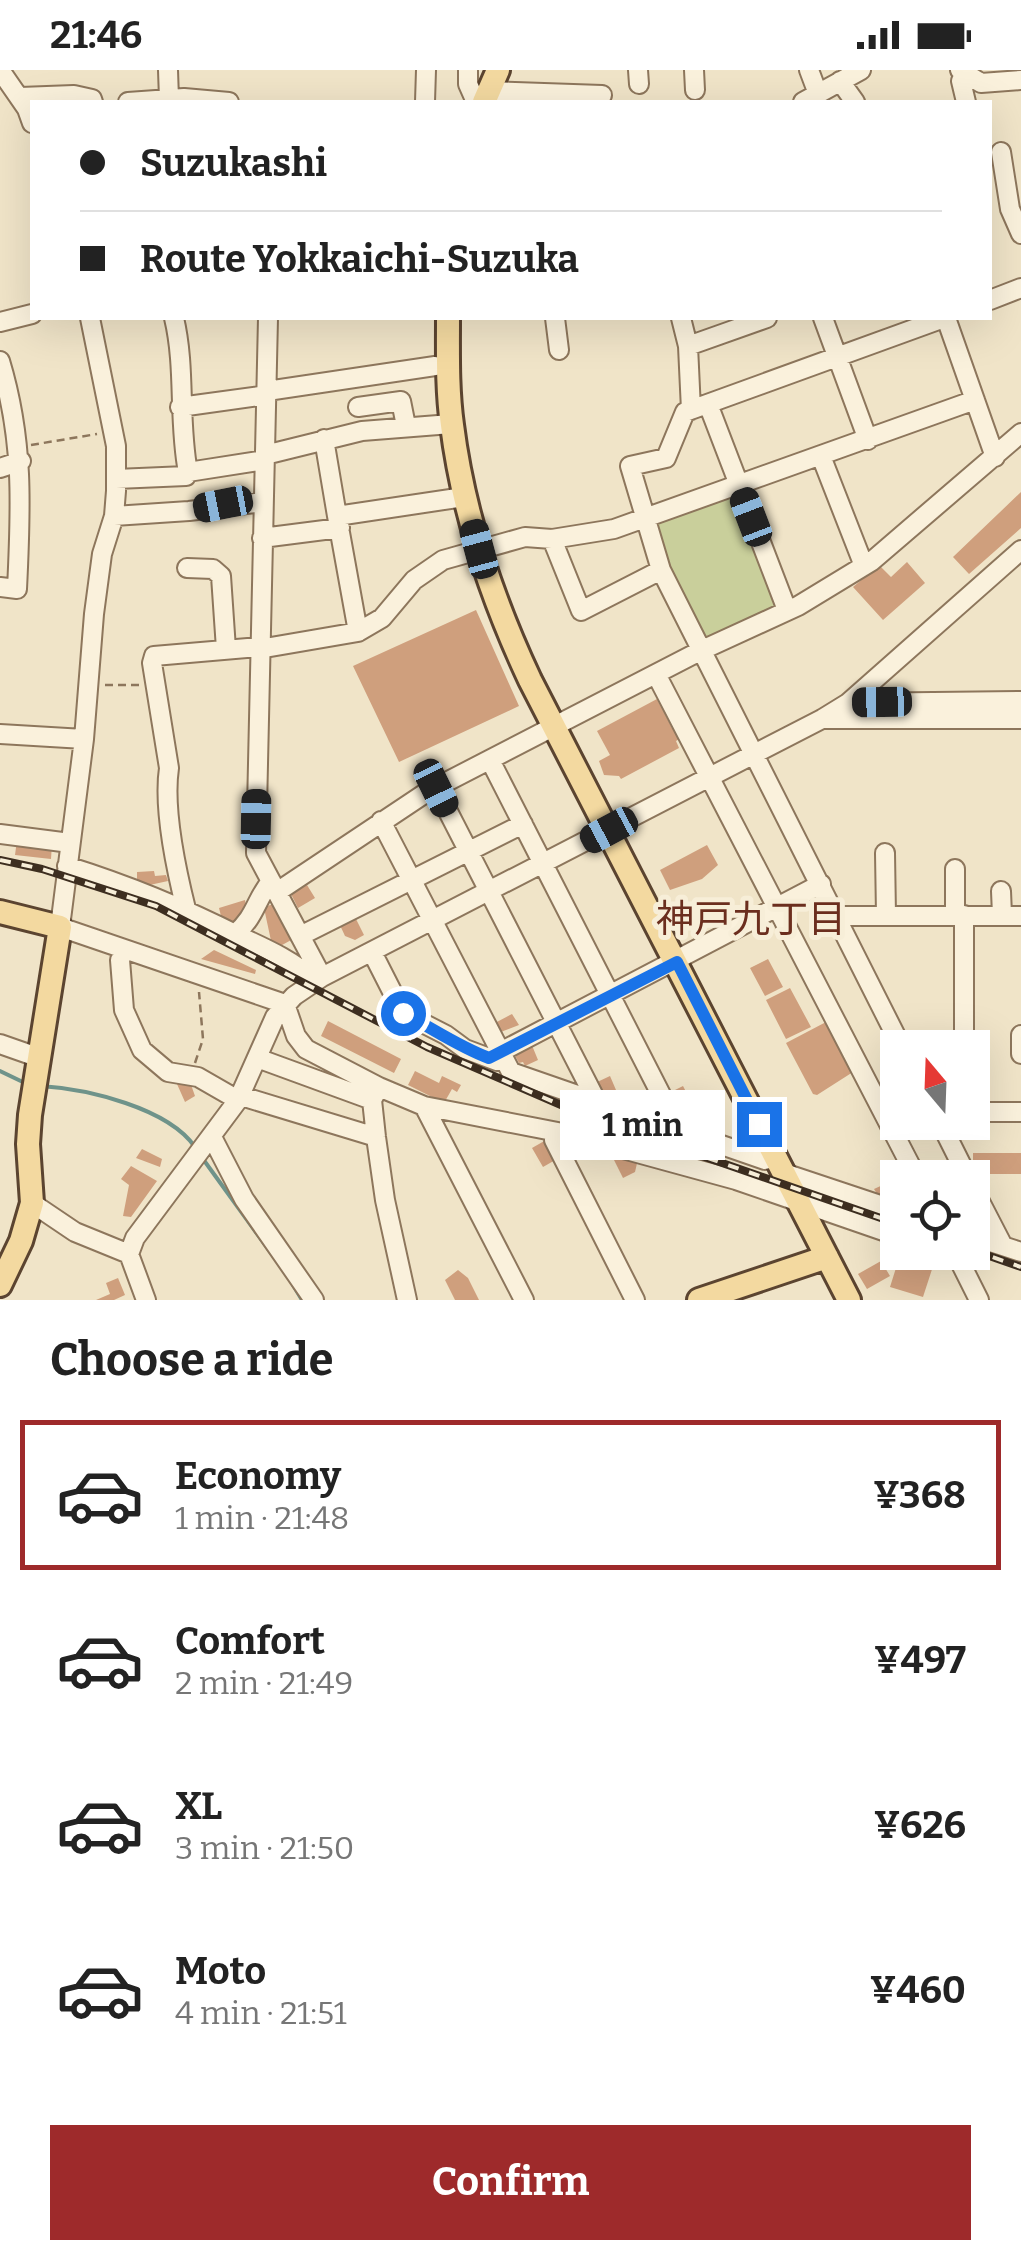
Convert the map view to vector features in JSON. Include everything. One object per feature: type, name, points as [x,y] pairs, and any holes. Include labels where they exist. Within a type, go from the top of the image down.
[{"type":"main road","points":[[448,320],[452,424],[464,496],[512,641],[849,1300]]},
{"type":"main road","points":[[0,912],[60,928],[30,1115],[32,1203],[21,1241],[2,1274]]},
{"type":"main road","points":[[700,1300],[827,1257]]},
{"type":"street","points":[[0,70],[30,115]]},
{"type":"street","points":[[168,70],[171,100]]},
{"type":"street","points":[[425,100],[426,70]]},
{"type":"street","points":[[468,70],[468,84],[487,91],[602,96]]},
{"type":"street","points":[[694,70],[695,90]]},
{"type":"street","points":[[809,70],[811,98],[861,70]]},
{"type":"street","points":[[966,100],[962,72],[982,83],[1021,80]]},
{"type":"street","points":[[840,81],[854,100]]},
{"type":"street","points":[[20,97],[84,96],[90,100]]},
{"type":"street","points":[[1021,150],[996,153],[1010,209],[1021,234]]},
{"type":"street","points":[[992,299],[1021,288]]},
{"type":"street","points":[[0,322],[30,314]]},
{"type":"street","points":[[90,320],[113,431],[116,479],[114,516],[102,554],[60,928],[284,1004]]},
{"type":"street","points":[[174,320],[188,472]]},
{"type":"street","points":[[268,320],[256,853],[318,979]]},
{"type":"street","points":[[555,320],[559,350]]},
{"type":"street","points":[[682,320],[695,408],[739,486],[787,610]]},
{"type":"street","points":[[688,346],[761,320]]},
{"type":"street","points":[[824,320],[868,440]]},
{"type":"street","points":[[893,1030],[661,570],[630,466],[666,458],[695,408],[939,320]]},
{"type":"street","points":[[946,320],[995,456]]},
{"type":"street","points":[[0,362],[4,396],[20,454],[17,589],[0,587]]},
{"type":"street","points":[[180,408],[435,366]]},
{"type":"street","points":[[353,378],[362,431]]},
{"type":"street","points":[[186,910],[166,783],[169,768],[153,685],[154,656],[260,648],[358,632],[382,618],[424,571],[443,560],[525,537],[590,535],[644,520],[975,400]]},
{"type":"street","points":[[358,407],[401,401],[406,426]]},
{"type":"street","points":[[116,479],[186,476],[188,472],[265,457],[324,438],[406,426],[452,424]]},
{"type":"street","points":[[235,934],[253,919],[260,894],[436,788],[787,610],[864,566],[1021,433]]},
{"type":"street","points":[[324,438],[358,632]]},
{"type":"street","points":[[0,468],[20,454]]},
{"type":"street","points":[[821,456],[864,566]]},
{"type":"street","points":[[262,538],[464,496]]},
{"type":"street","points":[[114,516],[263,502]]},
{"type":"street","points":[[552,538],[581,611],[661,570]]},
{"type":"street","points":[[146,1300],[129,1254],[136,1238],[239,1098],[284,1004],[318,979],[848,703],[1021,550]]},
{"type":"street","points":[[186,568],[213,569],[220,576],[226,649]]},
{"type":"street","points":[[656,674],[880,1105]]},
{"type":"street","points":[[848,703],[1021,701]]},
{"type":"street","points":[[822,719],[1021,719]]},
{"type":"street","points":[[0,734],[84,739]]},
{"type":"street","points":[[490,760],[676,1130]]},
{"type":"street","points":[[436,788],[597,1102]]},
{"type":"street","points":[[381,821],[498,1058],[510,1072],[780,1165],[880,1204]]},
{"type":"street","points":[[300,936],[523,824]]},
{"type":"street","points":[[0,834],[70,843]]},
{"type":"street","points":[[886,853],[886,915]]},
{"type":"street","points":[[67,866],[151,894],[318,979]]},
{"type":"street","points":[[956,869],[963,1030]]},
{"type":"street","points":[[372,952],[403,1013],[465,1049],[498,1058],[821,884]]},
{"type":"street","points":[[836,916],[1011,916],[1001,891]]},
{"type":"street","points":[[120,960],[124,1010],[134,1038],[168,1072],[191,1075],[239,1098],[376,1137]]},
{"type":"street","points":[[284,1004],[306,1050],[375,1094]]},
{"type":"street","points":[[1020,1035],[1021,1054]]},
{"type":"street","points":[[0,1044],[39,1063]]},
{"type":"street","points":[[258,1058],[375,1094],[626,1149],[880,1230]]},
{"type":"street","points":[[375,1094],[376,1137],[407,1300]]},
{"type":"street","points":[[424,1106],[524,1300]]},
{"type":"street","points":[[990,1112],[1021,1112]]},
{"type":"street","points":[[556,1133],[554,1140],[635,1300]]},
{"type":"street","points":[[210,1140],[244,1199],[314,1300]]},
{"type":"street","points":[[32,1203],[75,1232],[129,1254]]},
{"type":"street","points":[[990,1214],[1012,1249]]},
{"type":"street","points":[[964,1270],[979,1300]]},
{"type":"path","points":[[20,454],[113,431]]},
{"type":"path","points":[[89,685],[153,685]]},
{"type":"path","points":[[191,1075],[203,1038],[198,986]]},
{"type":"green space","points":[[739,496],[779,606],[707,643],[671,579],[656,522]]},
{"type":"building","points":[[1021,492],[1021,528],[969,574],[953,557]]},
{"type":"building","points":[[907,562],[925,583],[883,620],[853,587],[879,565],[891,577]]},
{"type":"building","points":[[476,610],[519,706],[399,762],[353,666]]},
{"type":"building","points":[[657,699],[681,738],[676,741],[679,748],[621,779],[604,775],[599,761],[610,755],[597,731]]},
{"type":"building","points":[[17,840],[52,844],[51,859],[15,855]]},
{"type":"building","points":[[707,845],[718,865],[702,879],[670,890],[660,870]]},
{"type":"building","points":[[154,871],[155,876],[166,875],[168,881],[145,886],[144,882],[137,882],[137,872]]},
{"type":"building","points":[[307,885],[315,898],[298,908],[291,894]]},
{"type":"building","points":[[245,900],[248,917],[223,924],[219,908]]},
{"type":"building","points":[[275,905],[293,939],[273,950],[264,908]]},
{"type":"building","points":[[354,915],[364,935],[355,940],[345,936],[339,923]]},
{"type":"building","points":[[214,950],[256,970],[255,974],[201,959]]},
{"type":"building","points":[[768,959],[783,987],[765,996],[750,968]]},
{"type":"building","points":[[790,988],[811,1027],[786,1039],[766,1000]]},
{"type":"building","points":[[512,1014],[519,1025],[498,1033],[493,1024]]},
{"type":"building","points":[[328,1021],[401,1059],[394,1073],[321,1036]]},
{"type":"building","points":[[826,1022],[853,1072],[817,1095],[786,1043]]},
{"type":"building","points":[[531,1043],[538,1060],[525,1066],[513,1052]]},
{"type":"building","points":[[415,1071],[439,1083],[442,1076],[461,1085],[457,1092],[452,1089],[444,1103],[408,1085]]},
{"type":"building","points":[[610,1076],[616,1090],[598,1094],[593,1084]]},
{"type":"building","points":[[189,1079],[195,1096],[185,1102],[177,1084]]},
{"type":"building","points":[[683,1086],[695,1109],[680,1117],[667,1094]]},
{"type":"building","points":[[546,1140],[557,1159],[543,1167],[532,1148]]},
{"type":"building","points":[[142,1149],[162,1159],[160,1167],[136,1158]]},
{"type":"building","points":[[611,1153],[638,1159],[635,1172],[623,1178],[610,1159]]},
{"type":"building","points":[[973,1153],[1021,1153],[1021,1174],[990,1174],[990,1160],[973,1160]]},
{"type":"building","points":[[131,1166],[157,1181],[131,1217],[123,1216],[129,1185],[121,1179]]},
{"type":"building","points":[[880,1262],[880,1270],[886,1270],[890,1276],[867,1289],[858,1274]]},
{"type":"building","points":[[458,1270],[468,1278],[479,1300],[455,1300],[445,1280]]},
{"type":"building","points":[[895,1270],[932,1270],[923,1297],[890,1287]]},
{"type":"building","points":[[118,1278],[125,1295],[114,1300],[96,1300],[110,1294],[106,1283]]},
{"type":"waterway","points":[[981,710],[1021,710]]},
{"type":"waterway","points":[[0,1071],[27,1084]]},
{"type":"waterway","points":[[41,1086],[103,1096],[147,1111],[183,1133],[195,1147]]},
{"type":"waterway","points":[[203,1159],[271,1253]]},
{"type":"waterway","points":[[293,1285],[302,1300]]},
{"type":"railway","points":[[0,860],[42,869],[156,906],[427,1047],[584,1115],[880,1218]]},
{"type":"railway","points":[[990,1256],[1021,1267]]},
{"type":"district","name":"神戸九丁目","points":[[751,919]]},
{"type":"route","points":[[403,1013],[465,1049],[489,1058],[677,962],[759,1124]]}]
